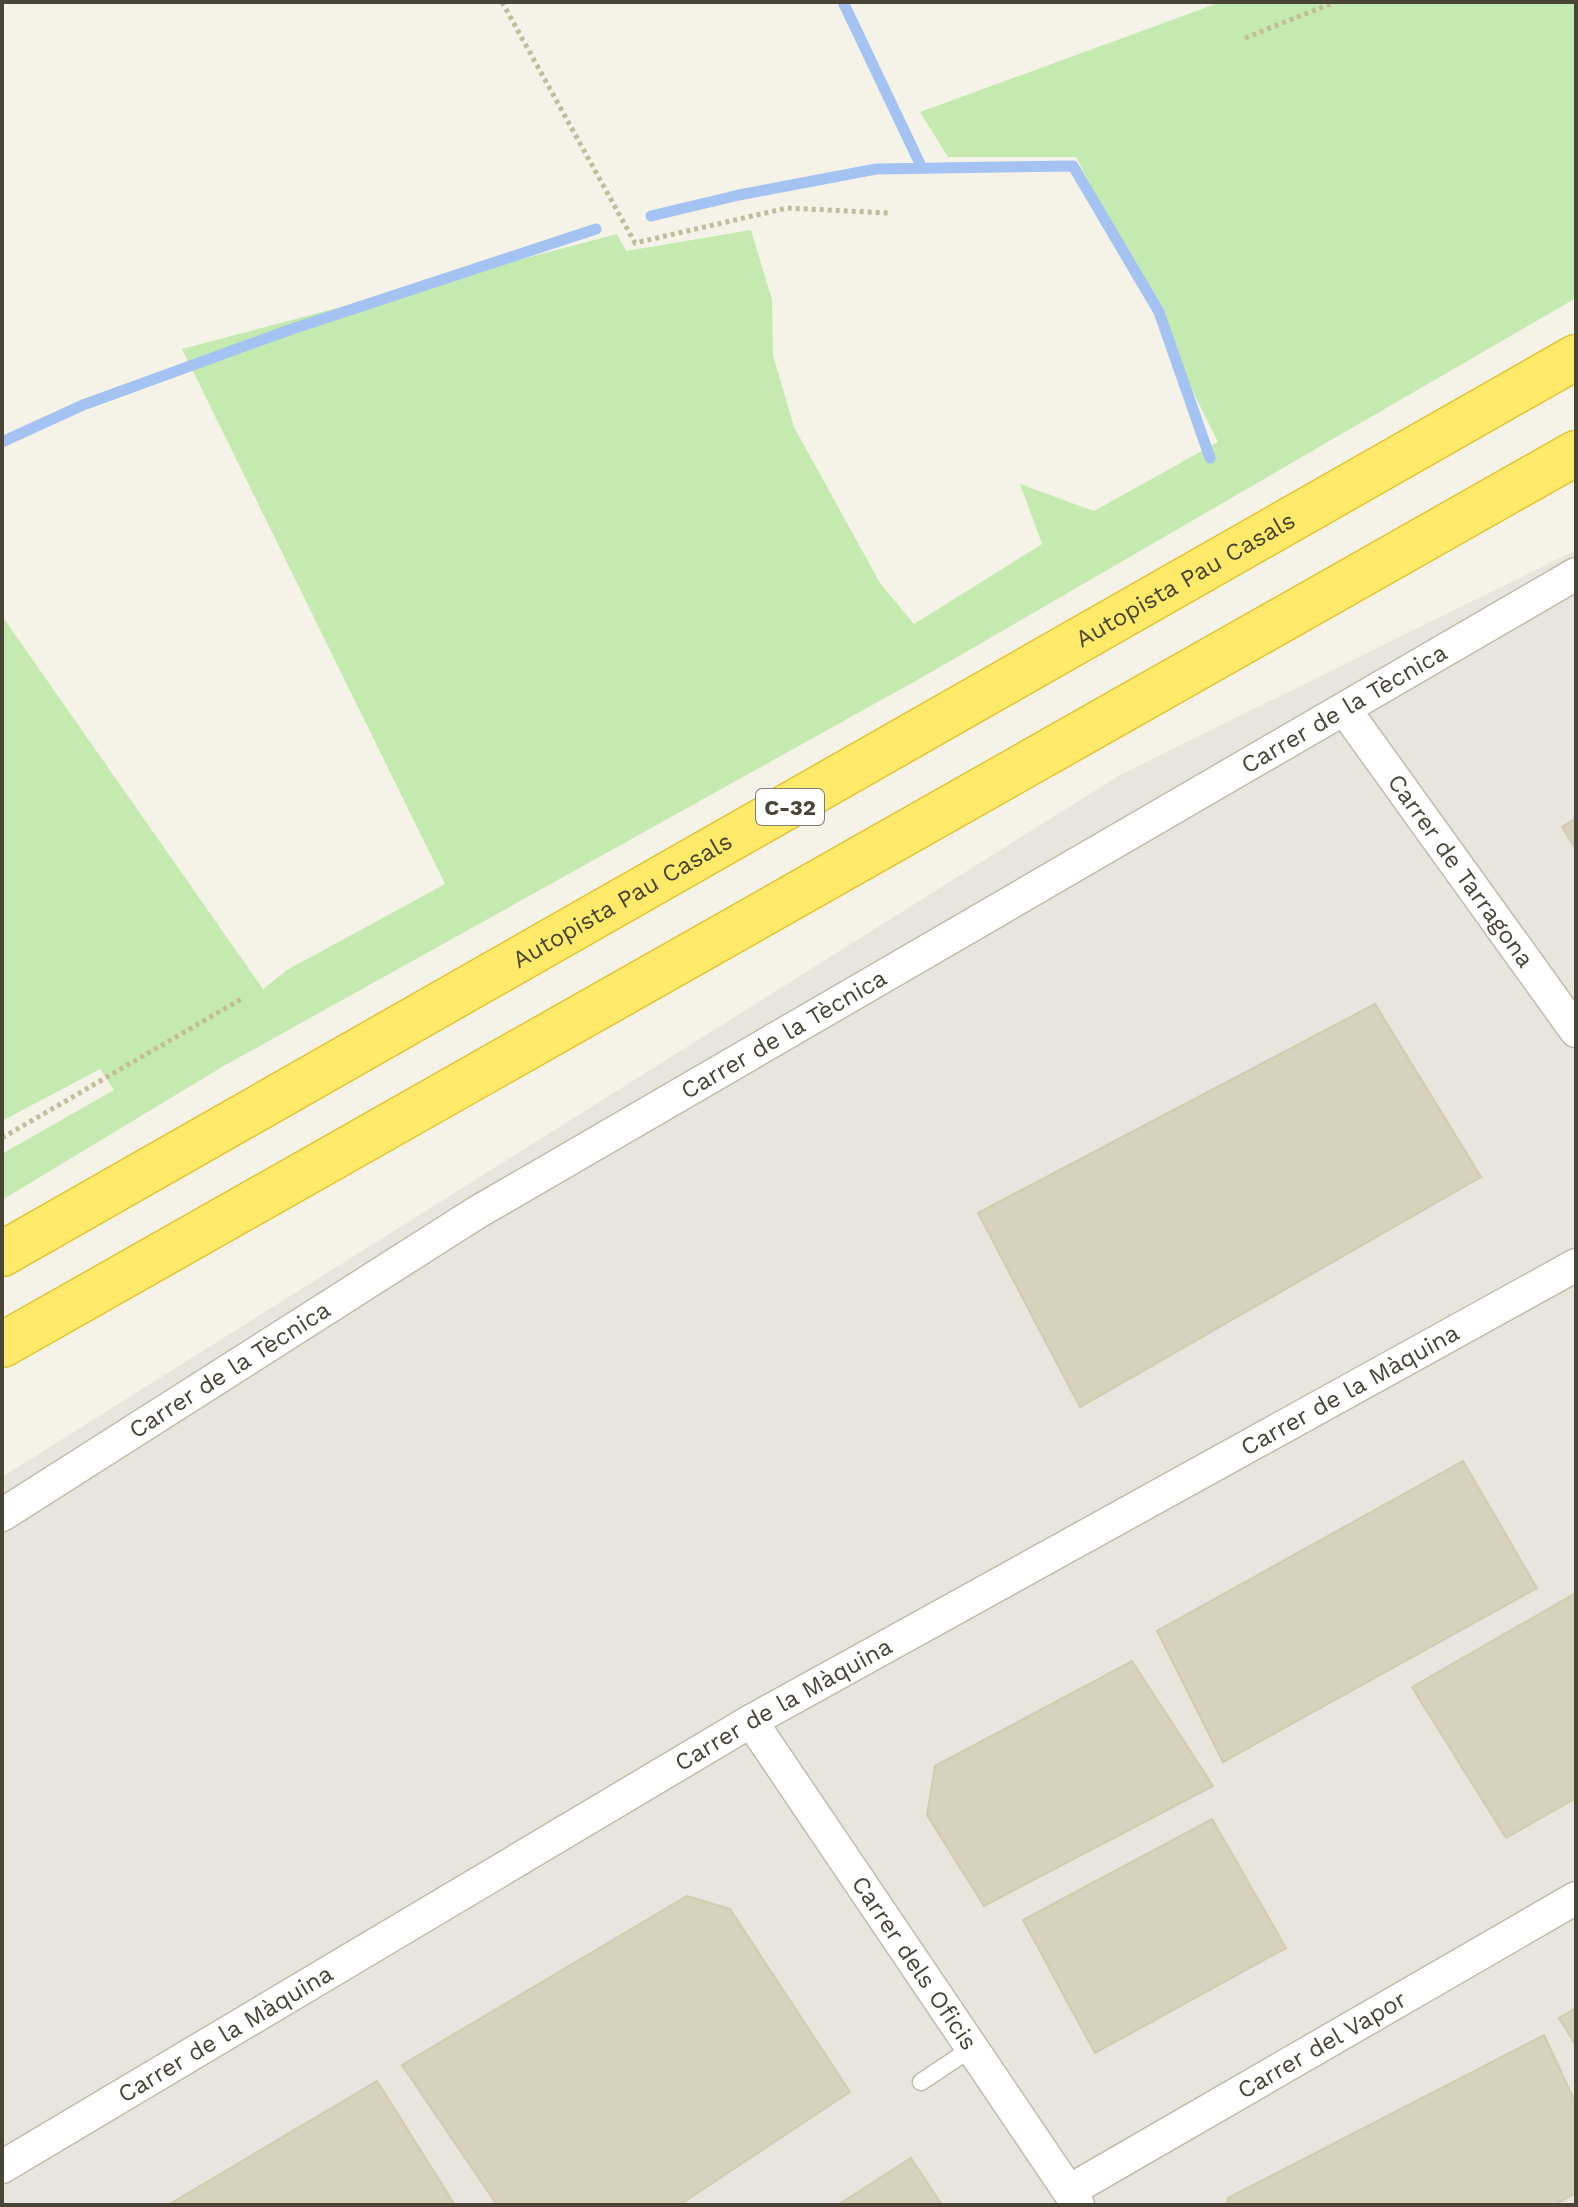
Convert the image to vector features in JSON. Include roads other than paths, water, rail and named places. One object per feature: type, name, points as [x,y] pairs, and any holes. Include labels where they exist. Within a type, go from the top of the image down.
[{"type":"highway","name":"Autopista Pau Casals","points":[[2,1254],[1576,357]]},
{"type":"highway","points":[[2,1345],[1576,453]]},
{"type":"street","name":"Carrer de la Tècnica","points":[[2,1515],[476,1213],[1576,574]]},
{"type":"street","name":"Carrer de Tarragona","points":[[1345,710],[1576,1031]]},
{"type":"street","name":"Carrer de la Màquina","points":[[2,2167],[751,1721],[1576,1265]]},
{"type":"street","name":"Carrer dels Oficis","points":[[751,1721],[1074,2198]]},
{"type":"street","name":"Carrer del Vapor","points":[[1074,2198],[1576,1898]]},
{"type":"lane","points":[[921,2082],[972,2048]]},
{"type":"waterway","points":[[843,2],[922,168]]},
{"type":"waterway","points":[[651,216],[739,195],[876,169],[1073,166],[1159,312],[1210,458]]},
{"type":"waterway","points":[[2,442],[83,405],[289,330],[596,229]]}]
